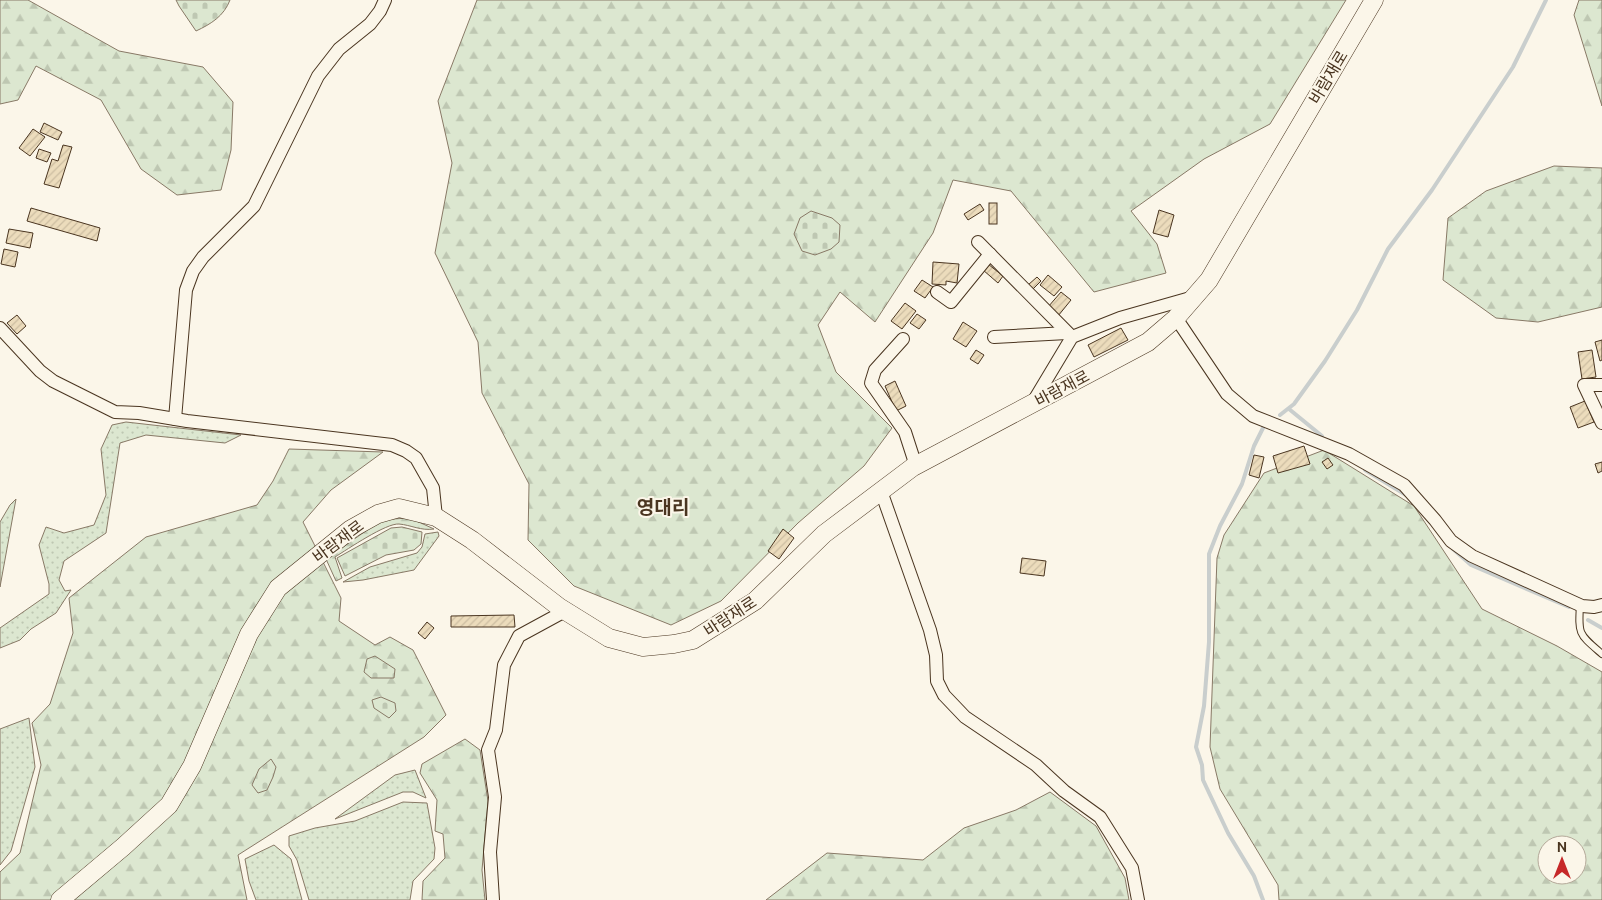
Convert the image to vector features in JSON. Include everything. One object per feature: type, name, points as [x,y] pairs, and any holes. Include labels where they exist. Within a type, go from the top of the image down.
[{"type":"street","points":[[175,419],[186,290],[193,271],[203,257],[254,206],[318,76],[339,49],[370,24],[380,11],[385,0]]},
{"type":"street","name":"바람재로","points":[[60,900],[111,858],[168,805],[192,766],[249,634],[278,588],[351,530],[378,514],[400,508],[436,517],[472,540],[565,611],[609,638],[643,647],[693,640],[755,601],[824,534],[916,466],[1148,342],[1176,318],[1208,280],[1374,0]]},
{"type":"street","points":[[978,242],[1070,335]]},
{"type":"street","points":[[937,292],[951,302],[990,254]]},
{"type":"street","points":[[994,337],[1070,335],[1120,318],[1194,297]]},
{"type":"street","points":[[1176,318],[1227,394],[1253,416],[1349,454],[1404,485],[1451,541],[1472,556],[1580,605],[1594,607],[1602,605]]},
{"type":"street","points":[[0,328],[40,371],[53,381],[115,412],[139,413],[392,445],[406,451],[416,458],[433,488],[436,517]]},
{"type":"street","points":[[1031,405],[1070,335]]},
{"type":"street","points":[[903,339],[875,370],[871,383],[905,432],[916,466]]},
{"type":"street","points":[[1602,386],[1584,385],[1602,423]]},
{"type":"street","points":[[881,491],[932,638],[936,655],[937,681],[944,695],[966,718],[1036,764],[1064,791],[1100,817],[1132,868],[1138,900]]},
{"type":"street","points":[[493,900],[490,852],[495,798],[488,750],[496,730],[504,665],[519,636],[565,611]]},
{"type":"lane","points":[[1580,605],[1579,626],[1581,632],[1584,638],[1602,654]]},
{"type":"green space","points":[[0,0],[28,0],[119,51],[203,67],[233,102],[231,150],[221,190],[177,195],[141,169],[101,100],[36,66],[18,100],[0,104]]},
{"type":"green space","points":[[176,0],[230,0],[224,11],[216,19],[196,31]]},
{"type":"green space","points":[[477,0],[1346,0],[1270,124],[1204,159],[1131,211],[1157,244],[1166,273],[1094,292],[1011,191],[953,180],[933,233],[875,322],[840,292],[818,325],[836,372],[892,428],[864,466],[798,523],[721,601],[671,625],[574,586],[528,540],[529,484],[482,393],[478,342],[435,253],[452,163],[438,101]]},
{"type":"green space","points":[[1579,0],[1602,0],[1602,106],[1574,15]]},
{"type":"green space","points":[[1554,166],[1602,168],[1602,307],[1538,322],[1496,318],[1443,280],[1448,218],[1486,191]]},
{"type":"green space","points":[[811,211],[832,218],[840,225],[839,242],[831,249],[815,255],[802,251],[794,234],[800,218]]},
{"type":"green space","points":[[126,422],[241,435],[225,443],[146,435],[120,443],[106,533],[64,561],[59,580],[65,591],[71,590],[56,613],[31,629],[20,640],[0,648],[0,628],[49,594],[49,584],[39,545],[46,527],[64,533],[94,525],[106,495],[101,449],[112,425]]},
{"type":"green space","points":[[289,449],[383,452],[331,490],[303,522],[341,598],[339,621],[375,645],[390,637],[413,650],[446,715],[424,737],[238,855],[247,900],[0,900],[0,872],[20,853],[41,765],[32,723],[50,704],[73,633],[69,598],[146,537],[257,505],[273,481]]},
{"type":"green space","points":[[1324,450],[1414,506],[1482,609],[1557,646],[1602,672],[1602,900],[1279,900],[1278,885],[1220,789],[1210,747],[1217,558],[1224,535],[1264,473]]},
{"type":"green space","points":[[16,499],[0,587],[0,522]]},
{"type":"green space","points":[[410,518],[434,529],[399,524],[376,532],[335,557],[342,578],[336,581],[326,559],[377,523],[392,519]]},
{"type":"green space","points":[[402,527],[422,532],[421,544],[414,550],[386,555],[345,576],[337,558],[391,528]]},
{"type":"green space","points":[[438,532],[439,536],[414,570],[343,582],[370,567],[417,553],[422,547],[425,534]]},
{"type":"green space","points":[[375,656],[395,669],[394,678],[371,678],[364,672],[367,659]]},
{"type":"green space","points":[[381,697],[395,703],[396,711],[389,718],[374,708],[372,700]]},
{"type":"green space","points":[[29,718],[35,767],[11,851],[0,865],[0,729]]},
{"type":"green space","points":[[465,739],[480,750],[488,801],[482,870],[485,900],[422,900],[423,881],[445,858],[443,834],[435,831],[437,800],[420,773],[422,764]]},
{"type":"green space","points":[[271,759],[276,767],[273,777],[267,790],[258,793],[252,785],[259,769]]},
{"type":"green space","points":[[415,770],[426,798],[413,792],[403,792],[335,819],[395,775]]},
{"type":"green space","points":[[1050,792],[1096,826],[1125,878],[1129,900],[766,900],[827,853],[923,860],[964,828],[1016,810]]},
{"type":"green space","points":[[403,802],[427,803],[435,848],[434,859],[413,881],[410,900],[309,900],[297,860],[289,846],[289,836],[315,828],[355,821]]},
{"type":"green space","points":[[274,845],[291,859],[302,900],[256,900],[249,881],[245,859]]},
{"type":"building","points":[[44,123],[62,132],[58,140],[40,132]]},
{"type":"building","points":[[33,129],[45,137],[30,156],[19,148]]},
{"type":"building","points":[[63,145],[72,147],[59,188],[44,184],[52,159],[58,161]]},
{"type":"building","points":[[39,149],[51,153],[47,162],[36,158]]},
{"type":"building","points":[[989,203],[997,203],[997,224],[989,224]]},
{"type":"building","points":[[980,204],[984,210],[968,220],[964,214]]},
{"type":"building","points":[[31,208],[100,228],[97,241],[27,221]]},
{"type":"building","points":[[1159,210],[1174,215],[1168,237],[1153,233]]},
{"type":"building","points":[[9,229],[33,233],[30,248],[6,243]]},
{"type":"building","points":[[4,249],[18,252],[15,267],[1,264]]},
{"type":"building","points":[[933,262],[959,264],[957,283],[946,281],[946,285],[932,284]]},
{"type":"building","points":[[988,264],[1003,276],[998,283],[983,270]]},
{"type":"building","points":[[1048,275],[1062,287],[1054,296],[1040,285]]},
{"type":"building","points":[[1037,277],[1041,281],[1032,290],[1028,285]]},
{"type":"building","points":[[922,280],[933,287],[925,298],[914,291]]},
{"type":"building","points":[[1061,292],[1071,300],[1058,316],[1048,307]]},
{"type":"building","points":[[905,303],[916,311],[902,329],[891,321]]},
{"type":"building","points":[[917,314],[926,320],[919,329],[910,323]]},
{"type":"building","points":[[17,315],[26,326],[17,334],[7,323]]},
{"type":"building","points":[[963,322],[977,331],[966,347],[953,339]]},
{"type":"building","points":[[1121,328],[1128,340],[1094,357],[1088,345]]},
{"type":"building","points":[[1602,340],[1602,360],[1600,361],[1595,342]]},
{"type":"building","points":[[976,350],[984,355],[978,364],[970,359]]},
{"type":"building","points":[[1592,350],[1596,377],[1582,379],[1578,352]]},
{"type":"building","points":[[895,381],[906,406],[896,411],[885,386]]},
{"type":"building","points":[[1585,401],[1594,422],[1578,428],[1570,407]]},
{"type":"building","points":[[1304,446],[1310,464],[1278,473],[1273,456]]},
{"type":"building","points":[[1254,455],[1264,457],[1259,478],[1249,475]]},
{"type":"building","points":[[1328,458],[1333,465],[1327,469],[1322,462]]},
{"type":"building","points":[[1602,462],[1602,471],[1598,473],[1595,464]]},
{"type":"building","points":[[783,529],[794,538],[779,559],[768,551]]},
{"type":"building","points":[[1022,558],[1046,561],[1044,576],[1020,573]]},
{"type":"building","points":[[514,615],[515,627],[451,627],[451,616]]},
{"type":"building","points":[[427,622],[434,628],[425,639],[418,633]]},
{"type":"waterway","points":[[1280,415],[1294,404],[1325,361],[1357,310],[1388,249],[1432,190],[1513,67],[1546,0]]},
{"type":"waterway","points":[[1289,409],[1322,436]]},
{"type":"waterway","points":[[1263,428],[1254,446],[1242,484],[1220,526],[1209,554],[1209,642],[1204,706],[1196,747],[1202,765],[1203,780],[1228,833],[1254,876],[1263,900]]},
{"type":"waterway","points":[[1365,470],[1406,495]]},
{"type":"waterway","points":[[1453,549],[1471,565],[1569,607]]},
{"type":"waterway","points":[[1588,620],[1602,628]]},
{"type":"district","name":"영대리","points":[[663,507]]}]
